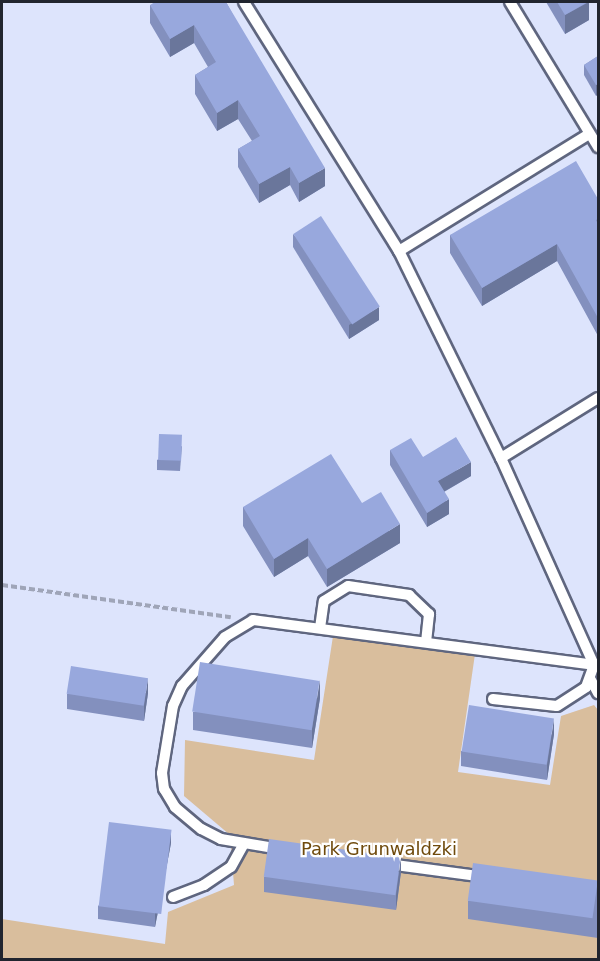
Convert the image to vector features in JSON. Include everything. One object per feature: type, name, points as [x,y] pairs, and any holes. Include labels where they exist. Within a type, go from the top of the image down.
[{"type":"lane","points":[[244,2],[399,251],[501,458],[596,665],[591,680],[557,706],[493,699]]},
{"type":"lane","points":[[510,2],[598,147]]},
{"type":"lane","points":[[399,251],[589,134]]},
{"type":"lane","points":[[501,458],[598,398]]},
{"type":"lane","points":[[320,628],[324,601],[348,586],[409,595],[429,614],[426,642]]},
{"type":"lane","points":[[294,851],[244,844],[201,829],[175,807],[164,789],[162,773],[173,706],[182,686],[225,637],[253,620],[596,665]]},
{"type":"lane","points":[[591,680],[598,693]]},
{"type":"lane","points":[[173,897],[204,885],[231,867],[244,844]]},
{"type":"lane","points":[[371,861],[495,878]]},
{"type":"path","points":[[2,585],[253,620]]},
{"type":"green space","name":"Park Grunwaldzki","points":[[333,636],[475,654],[458,772],[550,785],[561,716],[594,705],[598,710],[598,959],[2,959],[2,919],[165,944],[168,912],[234,885],[230,835],[184,796],[185,740],[314,760]]},
{"type":"building","points":[[155,2],[226,2],[325,168],[299,183],[290,167],[259,184],[238,149],[260,136],[238,100],[217,113],[195,75],[216,62],[194,25],[170,39],[150,5]]},
{"type":"building","points":[[557,2],[588,2],[565,15]]},
{"type":"building","points":[[598,56],[598,84],[596,85],[584,65]]},
{"type":"building","points":[[576,161],[598,199],[598,219],[596,220],[598,224],[598,318],[557,244],[482,288],[450,235]]},
{"type":"building","points":[[321,216],[380,307],[352,325],[293,234]]},
{"type":"building","points":[[159,434],[182,435],[181,461],[158,460]]},
{"type":"building","points":[[456,437],[471,462],[438,481],[449,499],[427,513],[390,450],[411,438],[423,457]]},
{"type":"building","points":[[331,454],[362,503],[381,492],[400,524],[327,569],[308,538],[274,559],[243,507]]},
{"type":"building","points":[[200,662],[320,681],[312,730],[192,711]]},
{"type":"building","points":[[71,666],[148,678],[144,706],[67,694]]},
{"type":"building","points":[[469,705],[554,718],[547,765],[462,751]]},
{"type":"building","points":[[109,822],[172,830],[161,914],[99,906]]},
{"type":"building","points":[[269,839],[401,858],[395,895],[264,877]]},
{"type":"building","points":[[473,863],[598,881],[592,918],[468,901]]}]
